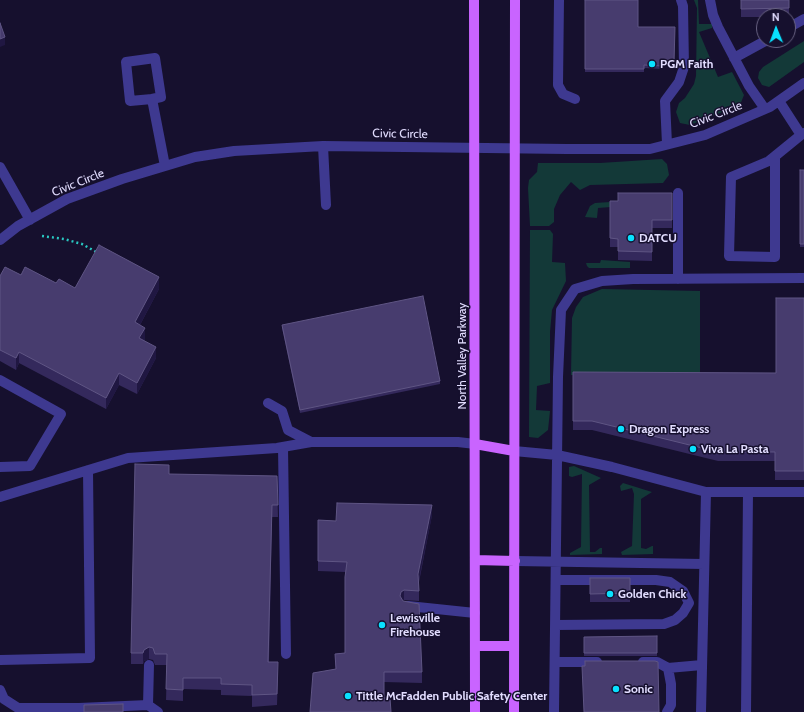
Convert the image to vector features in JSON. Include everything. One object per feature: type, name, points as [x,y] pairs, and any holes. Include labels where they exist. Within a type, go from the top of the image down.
[{"type":"main road","name":"North Valley Parkway","points":[[474,0],[475,712]]},
{"type":"main road","points":[[514,712],[515,0]]},
{"type":"main road","points":[[475,444],[514,451]]},
{"type":"main road","points":[[475,560],[514,561]]},
{"type":"main road","points":[[475,646],[514,646]]},
{"type":"street","points":[[559,0],[558,86],[563,94],[575,99]]},
{"type":"street","points":[[667,144],[665,101],[679,82],[684,67],[683,6],[681,0]]},
{"type":"street","points":[[710,0],[713,16],[734,58],[765,109]]},
{"type":"street","points":[[734,58],[756,46]]},
{"type":"street","points":[[155,58],[161,97],[152,99],[130,101],[126,62],[155,58]]},
{"type":"street","name":"Civic Circle","points":[[0,240],[18,226],[67,199],[122,179],[196,157],[234,151],[323,146],[514,149],[650,148],[705,135],[765,109],[804,83]]},
{"type":"street","points":[[152,99],[164,166]]},
{"type":"street","points":[[775,156],[775,257],[729,256],[731,177],[769,162],[775,156],[803,134],[779,101]]},
{"type":"street","points":[[323,146],[326,204]]},
{"type":"street","points":[[0,167],[30,220]]},
{"type":"street","points":[[678,193],[678,279]]},
{"type":"street","points":[[554,712],[558,377],[561,310],[575,289],[602,281],[632,279],[804,278]]},
{"type":"street","points":[[0,380],[61,414],[30,466],[0,468]]},
{"type":"street","points":[[268,403],[282,411],[288,430],[311,442]]},
{"type":"street","points":[[0,497],[128,458],[283,447],[311,442],[458,442],[475,444]]},
{"type":"street","points":[[283,447],[286,654]]},
{"type":"street","points":[[514,451],[557,455],[612,467],[706,492],[804,492]]},
{"type":"street","points":[[0,660],[90,658],[88,470]]},
{"type":"street","points":[[701,712],[706,492]]},
{"type":"street","points":[[746,712],[748,492]]},
{"type":"street","points":[[514,561],[556,563],[704,564]]},
{"type":"street","points":[[556,580],[656,580],[670,582],[683,591],[689,603]]},
{"type":"street","points":[[689,603],[703,602]]},
{"type":"street","points":[[555,625],[664,624],[675,620],[683,613],[689,603]]},
{"type":"street","points":[[406,606],[475,613]]},
{"type":"street","points":[[555,662],[610,662]]},
{"type":"street","points":[[633,662],[657,662],[668,668],[702,665]]},
{"type":"street","points":[[148,705],[149,665]]},
{"type":"street","points":[[667,712],[671,705],[671,684],[668,668]]},
{"type":"street","points":[[0,690],[4,699],[18,708],[79,708],[148,705],[158,712]]},
{"type":"path","points":[[42,236],[64,239],[82,244],[102,255]]},
{"type":"green space","points":[[694,0],[698,0],[699,24],[712,24],[712,28],[699,32],[718,77],[732,72],[744,95],[740,105],[690,125],[680,123],[676,112],[679,103],[685,98],[694,84],[696,76],[697,8]]},
{"type":"green space","points":[[804,41],[804,62],[769,87],[762,85],[758,78],[759,72],[763,67],[793,48],[796,48],[796,46]]},
{"type":"green space","points":[[662,159],[667,164],[669,175],[663,183],[590,185],[580,190],[571,182],[560,195],[554,209],[554,222],[549,226],[530,226],[529,180],[537,172],[538,163],[600,163]]},
{"type":"green space","points":[[610,202],[611,207],[598,208],[597,218],[585,217],[590,206],[595,203]]},
{"type":"green space","points":[[530,230],[550,230],[553,234],[552,262],[565,263],[566,281],[552,310],[550,332],[550,383],[537,386],[536,410],[550,411],[548,430],[538,438],[529,437]]},
{"type":"green space","points":[[601,260],[630,262],[630,268],[589,268],[586,263],[600,263]]},
{"type":"green space","points":[[602,289],[700,291],[700,379],[571,375],[572,318],[576,307],[583,297]]},
{"type":"green space","points":[[574,466],[601,478],[589,485],[590,552],[595,552],[602,548],[602,554],[570,555],[570,553],[581,547],[582,474],[572,477],[569,476],[569,467]]},
{"type":"green space","points":[[623,483],[652,492],[641,499],[641,548],[646,549],[653,546],[653,554],[622,555],[621,552],[632,546],[634,494],[632,488],[621,491],[620,486]]},
{"type":"building","points":[[585,0],[638,0],[638,27],[675,27],[674,62],[662,62],[662,66],[644,65],[644,69],[585,69]]},
{"type":"building","points":[[741,0],[789,0],[789,8],[741,9]]},
{"type":"building","points":[[0,23],[5,37],[0,39]]},
{"type":"building","points":[[800,170],[804,170],[804,244],[800,244]]},
{"type":"building","name":"DATCU","points":[[618,193],[672,193],[672,220],[652,220],[652,252],[618,251],[618,239],[610,238],[610,201],[618,201]]},
{"type":"building","points":[[99,245],[159,277],[135,322],[145,328],[139,338],[156,347],[137,383],[119,373],[106,398],[19,352],[16,358],[0,350],[0,276],[5,267],[21,275],[25,267],[56,283],[59,279],[75,288]]},
{"type":"building","points":[[423,296],[440,381],[300,410],[282,325]]},
{"type":"building","points":[[776,298],[804,298],[804,471],[775,471],[775,452],[718,452],[592,421],[573,421],[573,372],[776,373]]},
{"type":"building","points":[[135,464],[169,465],[169,474],[277,476],[278,505],[272,505],[268,662],[278,662],[277,694],[252,695],[252,685],[221,684],[221,678],[183,678],[183,690],[166,689],[167,654],[155,654],[153,648],[149,647],[144,650],[143,653],[131,653]]},
{"type":"building","name":"Lewisville Firehouse","points":[[337,503],[432,505],[418,574],[419,591],[404,590],[401,592],[400,596],[403,601],[419,604],[422,672],[384,672],[384,698],[390,698],[391,712],[310,712],[313,673],[336,669],[335,654],[345,653],[345,577],[347,562],[318,561],[318,520],[336,521]]},
{"type":"building","points":[[590,578],[630,578],[630,593],[590,594]]},
{"type":"building","points":[[657,636],[657,653],[584,653],[584,637]]},
{"type":"building","name":"Sonic","points":[[585,661],[658,662],[659,712],[584,712],[582,666],[585,666]]},
{"type":"building","points":[[123,704],[123,712],[84,712],[84,705]]},
{"type":"place","name":"PGM Faith","points":[[652,64]]},
{"type":"place","name":"DATCU","points":[[631,238]]},
{"type":"place","name":"Dragon Express","points":[[621,429]]},
{"type":"place","name":"Viva La Pasta","points":[[693,449]]},
{"type":"place","name":"Golden Chick","points":[[610,594]]},
{"type":"place","name":"Lewisville Firehouse","points":[[382,625]]},
{"type":"place","name":"Sonic","points":[[616,689]]},
{"type":"place","name":"Tittle McFadden Public Safety Center","points":[[348,696]]}]
